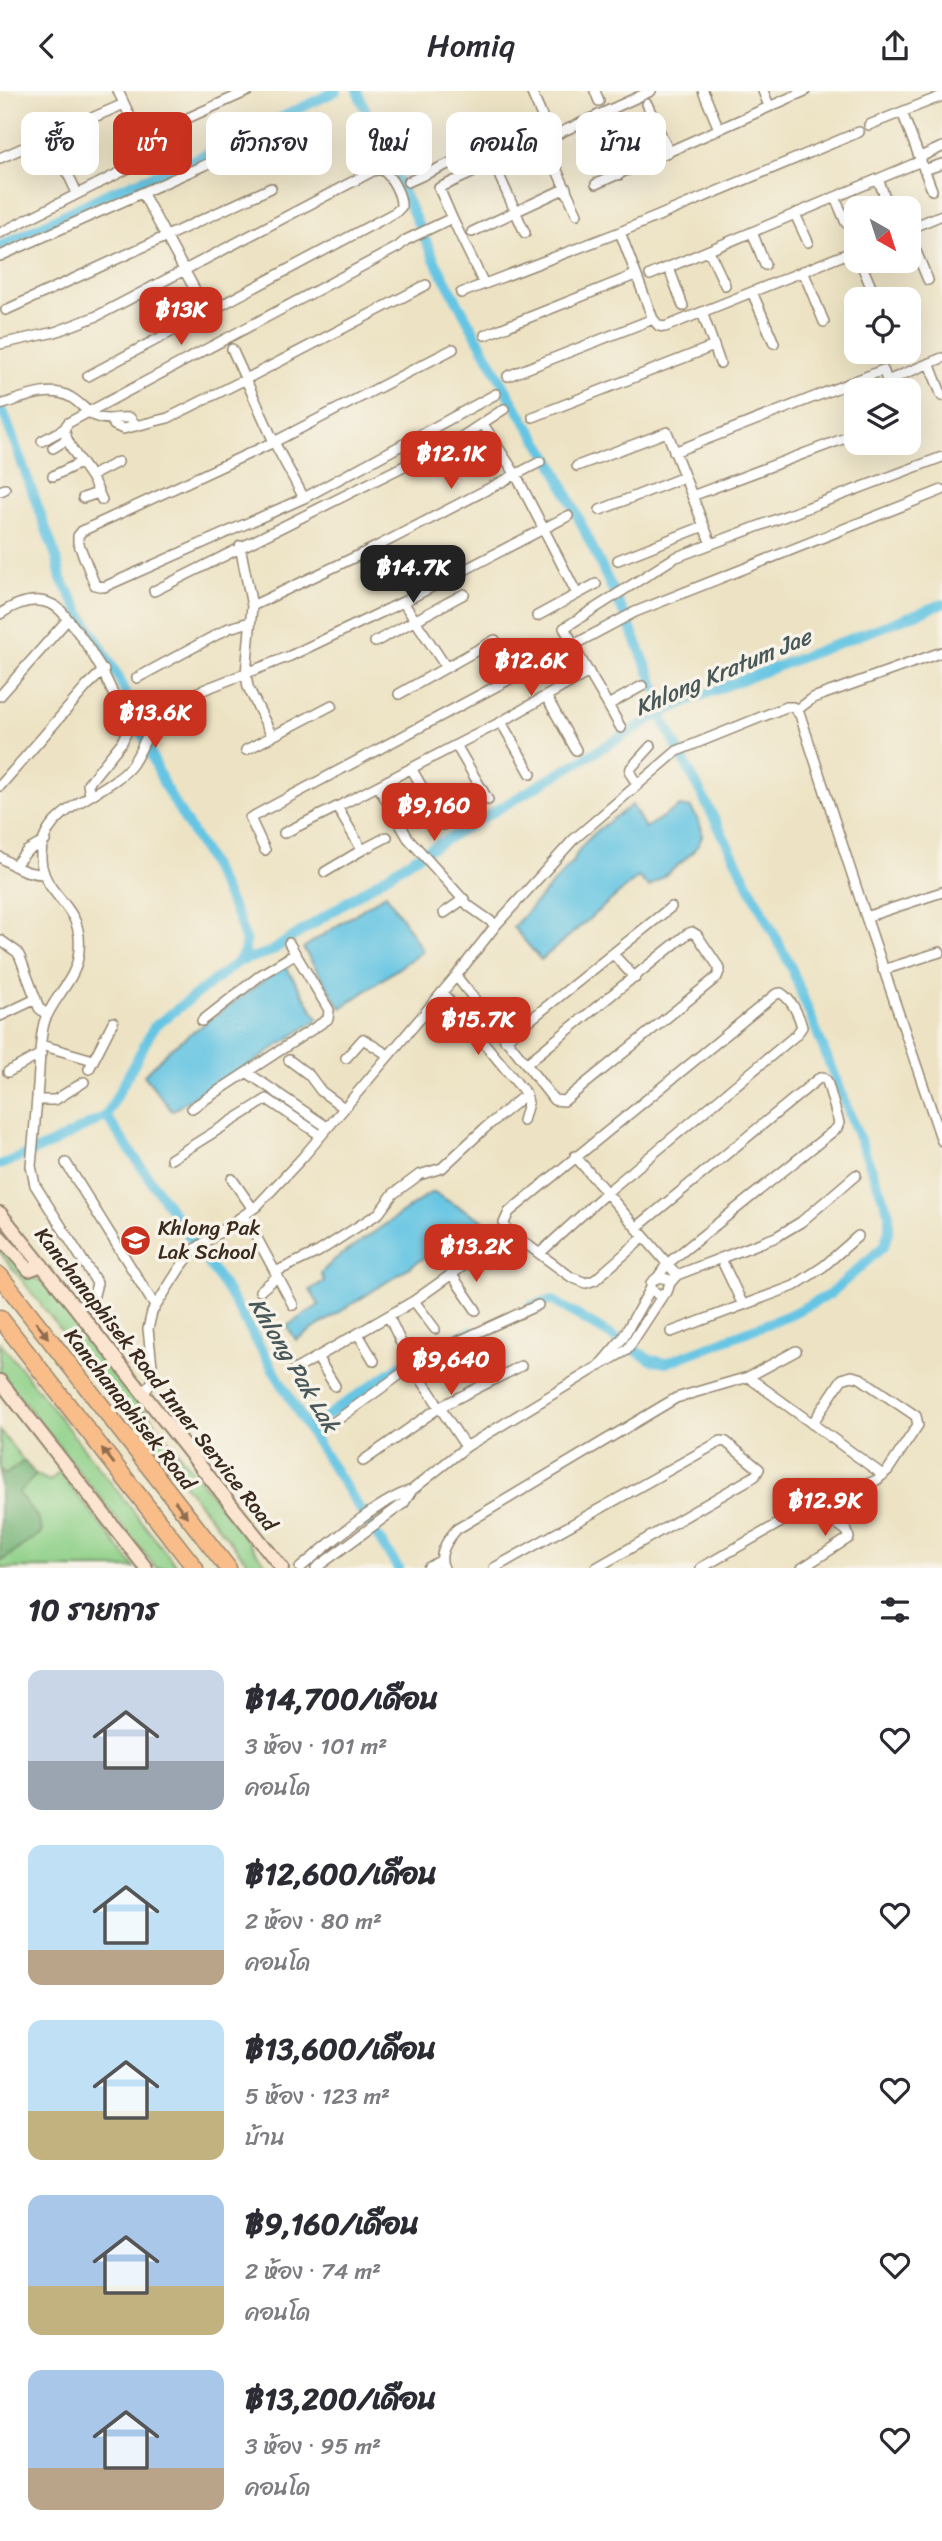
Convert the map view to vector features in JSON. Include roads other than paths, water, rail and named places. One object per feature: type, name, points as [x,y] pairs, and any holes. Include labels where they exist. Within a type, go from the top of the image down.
[{"type":"highway","name":"Kanchanaphisek Road","points":[[0,1276],[228,1568]]},
{"type":"highway","points":[[0,1318],[195,1568]]},
{"type":"main road","name":"Kanchanaphisek Road Inner Service Road","points":[[0,1213],[282,1568]]},
{"type":"main road","points":[[0,1237],[29,1271],[42,1265]]},
{"type":"main road","points":[[0,1381],[146,1568]]},
{"type":"street","points":[[118,91],[128,112]]},
{"type":"street","points":[[192,116],[248,91]]},
{"type":"street","points":[[531,91],[540,112]]},
{"type":"street","points":[[594,91],[599,101]]},
{"type":"street","points":[[606,112],[651,91]]},
{"type":"street","points":[[703,91],[719,129]]},
{"type":"street","points":[[763,91],[769,106]]},
{"type":"street","points":[[666,153],[805,91]]},
{"type":"street","points":[[869,125],[942,96]]},
{"type":"street","points":[[0,158],[124,104]]},
{"type":"street","points":[[647,104],[669,152]]},
{"type":"street","points":[[902,112],[932,190]]},
{"type":"street","points":[[461,293],[620,232],[859,132]]},
{"type":"street","points":[[650,275],[922,163],[942,147]]},
{"type":"street","points":[[922,163],[942,164]]},
{"type":"street","points":[[408,181],[446,164]]},
{"type":"street","points":[[0,256],[206,165]]},
{"type":"street","points":[[0,344],[74,326],[373,171],[381,169],[387,173],[401,200],[399,210],[88,376]]},
{"type":"street","points":[[69,175],[78,193]]},
{"type":"street","points":[[0,233],[115,175]]},
{"type":"street","points":[[469,175],[439,188],[484,284]]},
{"type":"street","points":[[499,175],[525,233]]},
{"type":"street","points":[[560,175],[577,214]]},
{"type":"street","points":[[596,184],[617,175]]},
{"type":"street","points":[[878,179],[885,196]]},
{"type":"street","points":[[6,310],[271,188]]},
{"type":"street","points":[[472,232],[566,188]]},
{"type":"street","points":[[143,194],[208,312]]},
{"type":"street","points":[[835,197],[844,218]]},
{"type":"street","points":[[795,214],[808,242]]},
{"type":"street","points":[[921,225],[942,215]]},
{"type":"street","points":[[42,441],[88,411],[398,247],[406,240],[452,218]]},
{"type":"street","points":[[620,232],[653,319],[659,326],[664,327],[844,256]]},
{"type":"street","points":[[752,232],[765,265]]},
{"type":"street","points":[[709,250],[725,285]]},
{"type":"street","points":[[921,263],[928,280]]},
{"type":"street","points":[[669,268],[682,306]]},
{"type":"street","points":[[803,271],[824,322]]},
{"type":"street","points":[[485,335],[635,275]]},
{"type":"street","points":[[0,405],[58,391],[97,417],[111,420],[114,425],[123,429],[167,418],[426,285]]},
{"type":"street","points":[[752,292],[774,343]]},
{"type":"street","points":[[702,312],[720,363]]},
{"type":"street","points":[[508,376],[653,319]]},
{"type":"street","points":[[533,417],[714,346]]},
{"type":"street","points":[[232,349],[274,442],[304,498]]},
{"type":"street","points":[[453,349],[274,442],[82,531],[78,536],[78,543],[95,585],[104,587],[304,498],[496,394]]},
{"type":"street","points":[[902,378],[942,358]]},
{"type":"street","points":[[929,363],[942,396]]},
{"type":"street","points":[[862,378],[883,370],[886,378]]},
{"type":"street","points":[[674,451],[844,385]]},
{"type":"street","points":[[154,591],[436,450],[504,409]]},
{"type":"street","points":[[483,423],[516,475],[577,594]]},
{"type":"street","points":[[64,429],[66,440],[91,476],[100,496],[83,498]]},
{"type":"street","points":[[576,466],[667,432],[711,544]]},
{"type":"street","points":[[692,496],[844,439]]},
{"type":"street","points":[[53,449],[66,440]]},
{"type":"street","points":[[621,728],[565,628],[674,558],[942,457]]},
{"type":"street","points":[[91,476],[118,462]]},
{"type":"street","points":[[252,606],[376,547],[540,462]]},
{"type":"street","points":[[53,476],[80,463]]},
{"type":"street","points":[[600,510],[684,477]]},
{"type":"street","points":[[265,850],[250,818],[576,650],[635,613],[942,491]]},
{"type":"street","points":[[77,1308],[94,1295],[97,1283],[35,1185],[31,1165],[43,1026],[78,960],[80,939],[77,924],[68,906],[44,874],[42,865],[45,841],[59,818],[131,765],[153,721],[174,701],[290,656],[403,602],[568,516]]},
{"type":"street","points":[[618,561],[704,526]]},
{"type":"street","points":[[240,546],[252,606],[246,674],[248,687],[272,736]]},
{"type":"street","points":[[537,616],[596,584]]},
{"type":"street","points":[[375,642],[464,594]]},
{"type":"street","points":[[0,614],[20,602],[36,601],[58,607],[104,670],[128,729],[122,743],[88,784],[90,795]]},
{"type":"street","points":[[403,602],[446,667]]},
{"type":"street","points":[[0,695],[68,619]]},
{"type":"street","points":[[137,678],[229,628],[250,622]]},
{"type":"street","points":[[399,694],[495,640]]},
{"type":"street","points":[[797,710],[813,698],[942,654]]},
{"type":"street","points":[[0,786],[104,670]]},
{"type":"street","points":[[284,833],[501,722],[589,672]]},
{"type":"street","points":[[608,705],[642,685]]},
{"type":"street","points":[[546,697],[576,750]]},
{"type":"street","points":[[246,750],[332,705]]},
{"type":"street","points":[[143,1394],[152,1382],[148,1329],[155,1306],[194,1250],[245,1216],[303,1157],[496,926],[573,840],[681,749],[786,707],[797,710],[942,1141]]},
{"type":"street","points":[[501,722],[531,774]]},
{"type":"street","points":[[456,745],[488,800]]},
{"type":"street","points":[[637,784],[630,773],[631,768],[651,746]]},
{"type":"street","points":[[411,768],[444,825]]},
{"type":"street","points":[[377,786],[409,839],[469,906],[496,926]]},
{"type":"street","points":[[337,807],[362,849]]},
{"type":"street","points":[[325,872],[387,837]]},
{"type":"street","points":[[14,866],[27,851],[45,841]]},
{"type":"street","points":[[0,857],[31,874],[44,874]]},
{"type":"street","points":[[866,917],[942,891]]},
{"type":"street","points":[[444,913],[464,899]]},
{"type":"street","points":[[505,1040],[671,907]]},
{"type":"street","points":[[456,976],[554,1100],[564,1101],[717,977],[720,969],[697,935],[692,932],[687,934],[526,1064]]},
{"type":"street","points":[[1,943],[20,957],[39,1008],[47,1015]]},
{"type":"street","points":[[192,1108],[328,1019],[329,1010],[289,943]]},
{"type":"street","points":[[883,971],[940,952]]},
{"type":"street","points":[[202,1021],[262,974],[295,954]]},
{"type":"street","points":[[613,954],[635,978]]},
{"type":"street","points":[[442,992],[526,1094],[528,1103],[523,1121]]},
{"type":"street","points":[[540,1252],[606,1193],[796,1035],[802,1027],[787,997],[781,993],[776,994],[575,1156],[505,1217],[504,1223],[506,1229],[571,1277],[586,1283],[595,1280],[644,1237]]},
{"type":"street","points":[[0,1016],[36,999]]},
{"type":"street","points":[[41,1049],[91,1064],[113,1022]]},
{"type":"street","points":[[346,1058],[363,1039],[387,1055]]},
{"type":"street","points":[[8,1072],[41,1049]]},
{"type":"street","points":[[289,1060],[309,1075],[321,1091],[344,1108]]},
{"type":"street","points":[[248,1073],[327,1127]]},
{"type":"street","points":[[599,1366],[622,1339],[651,1288],[651,1283],[667,1264],[838,1128],[839,1123],[827,1081],[823,1077],[818,1079],[636,1228]]},
{"type":"street","points":[[37,1100],[61,1098],[84,1082]]},
{"type":"street","points":[[260,1291],[277,1274],[318,1252],[379,1213],[393,1194],[419,1175],[442,1168],[526,1094]]},
{"type":"street","points":[[171,1159],[267,1099],[320,1135]]},
{"type":"street","points":[[575,1156],[677,1275]]},
{"type":"street","points":[[65,1163],[155,1306]]},
{"type":"street","points":[[316,1568],[404,1503],[412,1490],[466,1447],[599,1366],[619,1357],[632,1344],[677,1275],[776,1237],[801,1222],[856,1175]]},
{"type":"street","points":[[232,1179],[253,1209]]},
{"type":"street","points":[[245,1216],[293,1305]]},
{"type":"street","points":[[671,1332],[794,1286],[858,1236]]},
{"type":"street","points":[[721,1259],[743,1305]]},
{"type":"street","points":[[293,1371],[389,1317],[470,1261]]},
{"type":"street","points":[[452,1275],[476,1310]]},
{"type":"street","points":[[658,1277],[667,1279],[670,1283]]},
{"type":"street","points":[[651,1288],[658,1295],[663,1295]]},
{"type":"street","points":[[414,1301],[435,1329]]},
{"type":"street","points":[[330,1425],[410,1363],[538,1305]]},
{"type":"street","points":[[389,1317],[410,1363],[466,1447]]},
{"type":"street","points":[[358,1334],[374,1361]]},
{"type":"street","points":[[428,1568],[442,1565],[447,1542],[457,1529],[492,1507],[677,1398],[748,1377],[796,1350]]},
{"type":"street","points":[[317,1357],[335,1385]]},
{"type":"street","points":[[363,1461],[440,1407],[521,1366]]},
{"type":"street","points":[[701,1568],[811,1505],[877,1480],[918,1425],[916,1416],[860,1378],[852,1376],[842,1379],[812,1424]]},
{"type":"street","points":[[748,1377],[883,1475]]},
{"type":"street","points":[[494,1568],[721,1441],[726,1442],[760,1469],[755,1476],[596,1568]]},
{"type":"street","points":[[300,1568],[396,1495],[412,1490]]},
{"type":"street","points":[[802,1568],[849,1538],[847,1531],[811,1505]]},
{"type":"water","points":[[632,805],[645,828],[680,806],[691,808],[701,826],[701,840],[681,863],[649,887],[638,877],[541,960],[513,927],[573,862],[590,837]]},
{"type":"water","points":[[386,894],[423,951],[341,1008],[303,948]]},
{"type":"water","points":[[285,965],[318,1019],[218,1086],[214,1084],[172,1111],[144,1075],[171,1048]]},
{"type":"water","points":[[432,1192],[483,1220],[296,1340],[287,1326],[319,1305],[310,1290],[324,1281],[321,1273],[334,1260]]},
{"type":"waterway","points":[[0,246],[106,194],[195,159],[336,91]]},
{"type":"waterway","points":[[357,91],[436,263],[514,404],[552,462],[631,629],[666,712]]},
{"type":"waterway","points":[[0,403],[57,559],[61,579],[119,678],[165,787],[206,855],[238,918],[246,942],[238,962],[154,1027],[106,1116],[51,1144],[0,1165]]},
{"type":"waterway","name":"Khlong Kratum Jae","points":[[238,962],[270,952],[408,862],[660,714],[689,700],[942,604]]},
{"type":"waterway","points":[[531,1306],[552,1300],[651,1360],[666,1363],[787,1316],[829,1295],[884,1246],[889,1230],[889,1213],[791,967],[660,714]]},
{"type":"waterway","name":"Khlong Pak Lak","points":[[106,1116],[228,1292],[308,1429],[398,1568]]},
{"type":"waterway","points":[[308,1429],[417,1354],[472,1331]]},
{"type":"place","name":"Khlong Pak Lak School","points":[[135,1240]]}]
